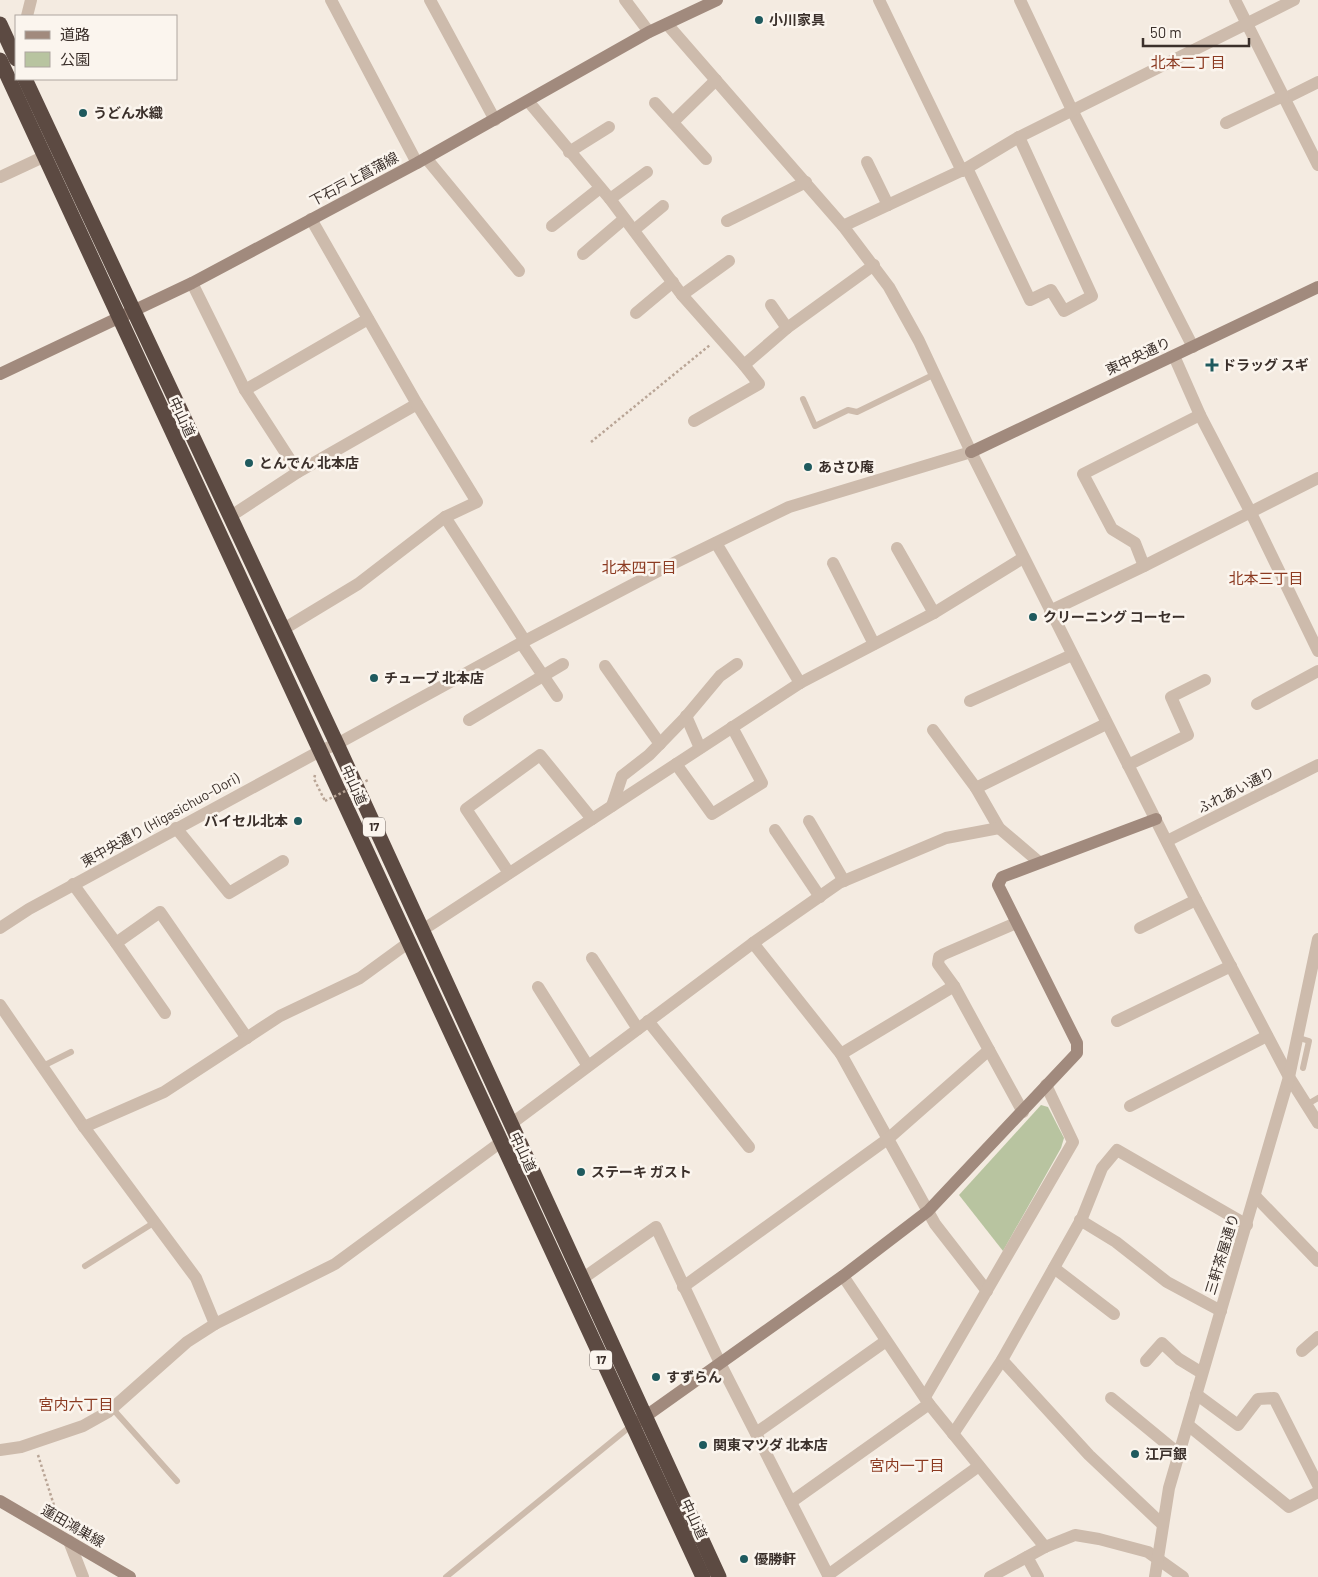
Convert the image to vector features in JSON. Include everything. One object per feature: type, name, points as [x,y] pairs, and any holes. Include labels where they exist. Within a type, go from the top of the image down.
[{"type":"highway","points":[[0,24],[15,57]]},
{"type":"highway","name":"中山道","points":[[0,60],[5,84],[43,157],[501,1142],[638,1421],[719,1577]]},
{"type":"highway","name":"中山道","points":[[26,80],[231,516],[582,1279],[638,1421],[704,1577]]},
{"type":"street","points":[[27,15],[31,0]]},
{"type":"street","points":[[331,0],[421,160],[519,271]]},
{"type":"street","points":[[430,0],[495,120]]},
{"type":"street","points":[[625,0],[649,32]]},
{"type":"street","name":"下石戸上菖蒲線","points":[[0,374],[192,283],[495,120],[649,32],[717,0]]},
{"type":"street","points":[[879,0],[1030,300],[1051,290],[1064,311],[1092,296],[1019,137]]},
{"type":"street","points":[[1020,0],[1072,110],[1194,347]]},
{"type":"street","points":[[1234,0],[1318,165]]},
{"type":"street","points":[[844,226],[964,169],[1019,137],[1294,0]]},
{"type":"street","points":[[667,24],[844,226],[874,265],[915,333],[971,452],[1106,724],[1288,1077],[1318,1123]]},
{"type":"street","points":[[673,122],[716,80]]},
{"type":"street","points":[[1226,123],[1318,82]]},
{"type":"street","points":[[528,101],[610,199],[682,295],[759,384],[694,421]]},
{"type":"street","points":[[655,103],[706,159]]},
{"type":"street","points":[[569,152],[609,127]]},
{"type":"street","points":[[0,177],[43,157]]},
{"type":"street","points":[[867,162],[888,205]]},
{"type":"street","points":[[610,199],[647,172]]},
{"type":"street","points":[[727,221],[806,182]]},
{"type":"street","points":[[552,226],[600,188]]},
{"type":"street","points":[[634,230],[663,206]]},
{"type":"street","points":[[583,254],[624,219]]},
{"type":"street","points":[[282,630],[358,584],[445,517],[476,502],[310,220]]},
{"type":"street","points":[[682,295],[729,261]]},
{"type":"street","points":[[744,365],[787,328],[874,265]]},
{"type":"street","points":[[636,313],[673,282]]},
{"type":"street","points":[[192,283],[245,390],[298,472]]},
{"type":"street","name":"東中央通り","points":[[971,452],[1318,287]]},
{"type":"street","points":[[771,305],[787,328]]},
{"type":"street","points":[[245,390],[368,319]]},
{"type":"street","points":[[1174,356],[1200,415],[1251,513],[1318,651]]},
{"type":"street","points":[[231,516],[298,472],[417,404]]},
{"type":"street","points":[[1144,566],[1135,543],[1112,529],[1084,474],[1200,415]]},
{"type":"street","name":"東中央通り (Higasichuo-Dori)","points":[[0,928],[73,884],[523,642],[789,507],[971,452]]},
{"type":"street","points":[[1050,611],[1251,513],[1318,478]]},
{"type":"street","points":[[445,517],[542,676],[557,696]]},
{"type":"street","points":[[716,543],[800,683]]},
{"type":"street","points":[[897,548],[934,613]]},
{"type":"street","points":[[421,931],[800,683],[934,613],[1023,558]]},
{"type":"street","points":[[833,562],[874,644]]},
{"type":"street","points":[[970,701],[1072,655]]},
{"type":"street","points":[[469,720],[563,664]]},
{"type":"street","points":[[612,806],[622,776],[660,744],[720,676],[737,664]]},
{"type":"street","points":[[605,666],[660,744]]},
{"type":"street","points":[[1257,704],[1318,671]]},
{"type":"street","points":[[1128,766],[1188,735],[1171,697],[1205,680]]},
{"type":"street","points":[[686,716],[700,748]]},
{"type":"street","points":[[976,788],[1106,724]]},
{"type":"street","points":[[676,764],[712,814],[762,783],[732,727]]},
{"type":"street","points":[[932,730],[976,788],[998,828],[1039,862]]},
{"type":"street","points":[[509,873],[466,809],[540,755],[592,819]]},
{"type":"street","name":"ふれあい通り","points":[[1167,841],[1318,765]]},
{"type":"street","points":[[638,1421],[842,1276],[928,1211],[1077,1053],[1078,1049],[998,884],[999,880],[1002,876],[1156,819]]},
{"type":"street","points":[[809,821],[844,881]]},
{"type":"street","points":[[176,828],[229,893],[283,861]]},
{"type":"street","points":[[511,1124],[753,943],[844,881],[946,838],[998,828]]},
{"type":"street","points":[[776,830],[820,896]]},
{"type":"street","points":[[73,884],[165,1013]]},
{"type":"street","points":[[1140,928],[1196,900]]},
{"type":"street","points":[[116,943],[160,912],[247,1038]]},
{"type":"street","points":[[1016,923],[939,957],[938,964],[954,986],[1023,1112]]},
{"type":"street","name":"三軒茶屋通り","points":[[1155,1577],[1162,1524],[1179,1454],[1247,1225],[1288,1077],[1318,939]]},
{"type":"street","points":[[84,1126],[164,1092],[280,1016],[360,978],[408,943]]},
{"type":"street","points":[[753,943],[841,1054],[935,1224],[988,1291]]},
{"type":"street","points":[[592,958],[643,1025],[750,1147]]},
{"type":"street","points":[[1117,1021],[1230,966]]},
{"type":"street","points":[[841,1054],[954,986]]},
{"type":"street","points":[[538,988],[588,1066]]},
{"type":"street","points":[[0,1005],[84,1126],[196,1278],[215,1324]]},
{"type":"street","points":[[1130,1106],[1267,1036]]},
{"type":"street","points":[[684,1287],[889,1138],[989,1050]]},
{"type":"street","points":[[791,1502],[927,1401],[1073,1142],[1046,1085]]},
{"type":"street","points":[[0,1450],[34,1442],[83,1426],[112,1408],[187,1342],[215,1324],[335,1264],[501,1142]]},
{"type":"street","points":[[953,1434],[1002,1360],[1080,1220],[1102,1168],[1117,1150],[1247,1225]]},
{"type":"street","points":[[1255,1196],[1318,1261]]},
{"type":"street","points":[[1080,1220],[1116,1242],[1168,1282],[1221,1311]]},
{"type":"street","points":[[582,1279],[656,1227],[720,1363],[829,1576],[979,1466]]},
{"type":"street","points":[[1054,1268],[1114,1314]]},
{"type":"street","points":[[842,1276],[927,1401],[1046,1547]]},
{"type":"street","points":[[1302,1351],[1318,1337]]},
{"type":"street","points":[[756,1433],[886,1341]]},
{"type":"street","points":[[1146,1361],[1162,1343],[1179,1359],[1202,1373]]},
{"type":"street","points":[[1002,1360],[1089,1455],[1162,1524]]},
{"type":"street","points":[[1196,1394],[1238,1425],[1258,1399],[1274,1398],[1318,1485]]},
{"type":"street","points":[[1111,1398],[1179,1454]]},
{"type":"street","points":[[1188,1425],[1289,1507],[1318,1492]]},
{"type":"street","name":"蓮田鴻巣線","points":[[0,1501],[130,1577]]},
{"type":"street","points":[[994,1576],[1046,1547],[1075,1535],[1099,1539],[1148,1552],[1156,1560],[1183,1577]]},
{"type":"street","points":[[67,1540],[83,1577]]},
{"type":"street","points":[[1027,1557],[1038,1577]]},
{"type":"lane","points":[[803,398],[815,426],[848,410],[857,412],[935,374]]},
{"type":"lane","points":[[1296,1037],[1309,1040],[1303,1068]]},
{"type":"lane","points":[[43,1066],[71,1052]]},
{"type":"lane","points":[[1306,1105],[1318,1098]]},
{"type":"lane","points":[[85,1266],[156,1222]]},
{"type":"lane","points":[[112,1408],[177,1481]]},
{"type":"lane","points":[[446,1577],[638,1421]]},
{"type":"path","points":[[591,442],[720,337]]},
{"type":"path","points":[[314,779],[325,801],[368,780]]},
{"type":"path","points":[[34,1442],[67,1540]]},
{"type":"green space","points":[[1041,1105],[1048,1107],[1064,1138],[1061,1148],[1003,1251],[959,1195]]},
{"type":"place","name":"小川家具","points":[[759,20]]},
{"type":"place","name":"うどん水織","points":[[83,113]]},
{"type":"place","name":"ドラッグ スギ","points":[[1212,365]]},
{"type":"place","name":"とんでん 北本店","points":[[249,463]]},
{"type":"place","name":"あさひ庵","points":[[808,467]]},
{"type":"place","name":"クリーニング コーセー","points":[[1033,617]]},
{"type":"place","name":"チューブ 北本店","points":[[374,678]]},
{"type":"place","name":"バイセル北本","points":[[298,821]]},
{"type":"place","name":"ステーキ ガスト","points":[[581,1172]]},
{"type":"place","name":"すずらん","points":[[656,1377]]},
{"type":"place","name":"関東マツダ 北本店","points":[[703,1445]]},
{"type":"place","name":"江戸銀","points":[[1135,1454]]},
{"type":"place","name":"優勝軒","points":[[744,1559]]},
{"type":"district","name":"北本二丁目","points":[[1188,63]]},
{"type":"district","name":"北本四丁目","points":[[639,568]]},
{"type":"district","name":"北本三丁目","points":[[1266,579]]},
{"type":"district","name":"宮内六丁目","points":[[76,1405]]},
{"type":"district","name":"宮内一丁目","points":[[907,1466]]}]
